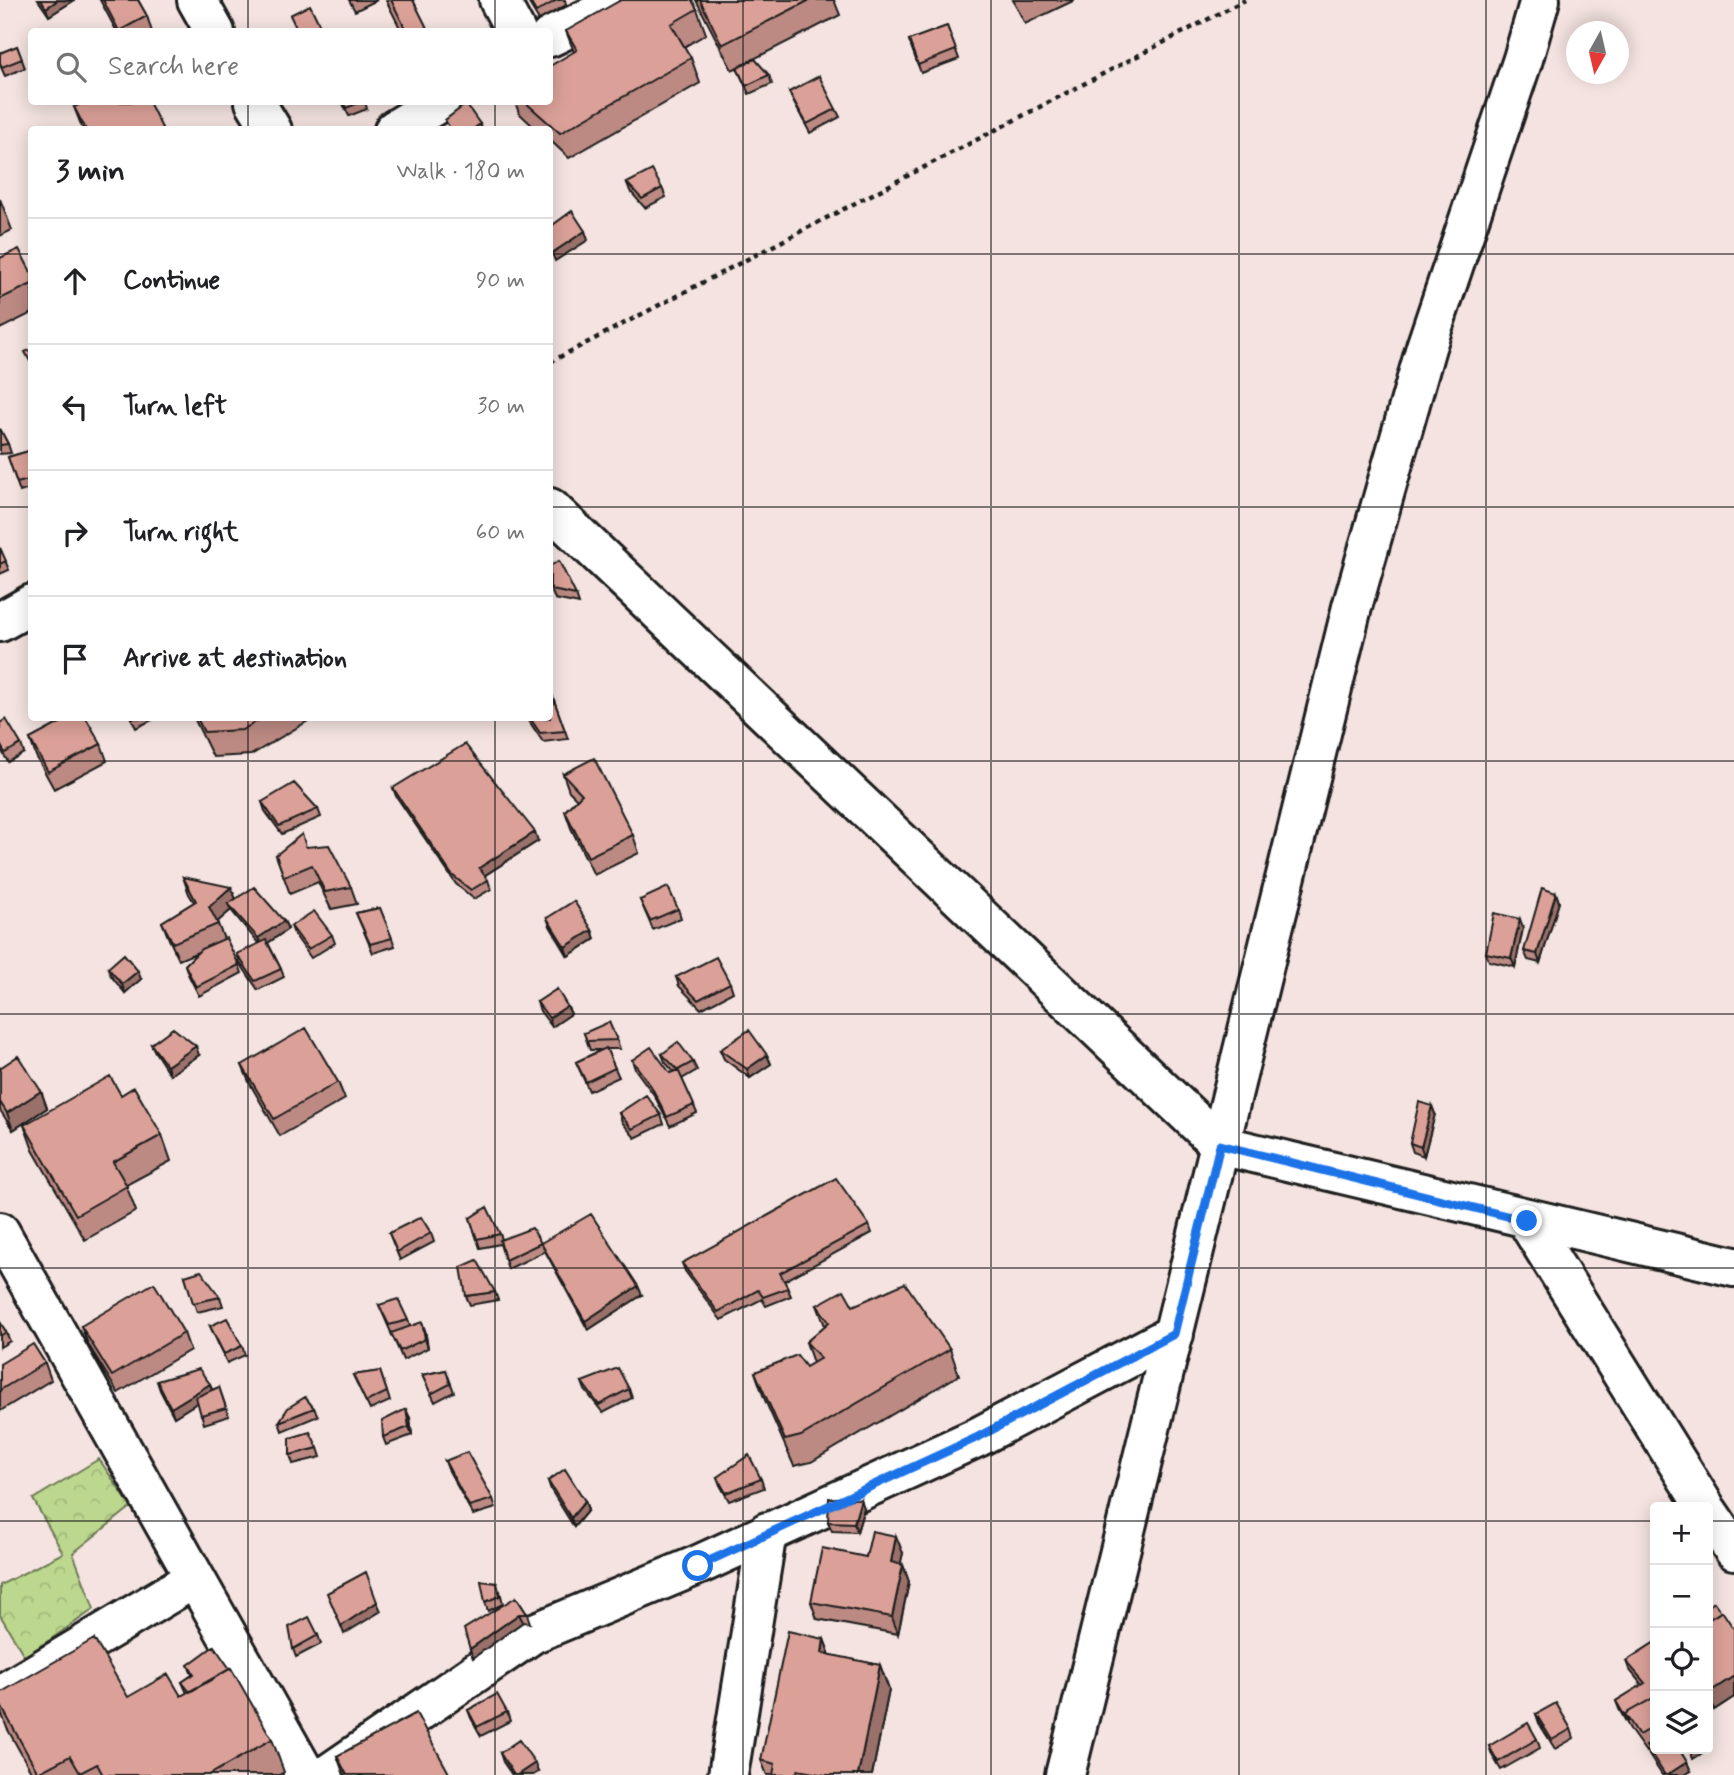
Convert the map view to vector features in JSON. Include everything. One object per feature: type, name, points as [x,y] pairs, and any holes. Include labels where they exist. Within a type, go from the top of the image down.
[{"type":"street","points":[[197,0],[213,28]]},
{"type":"street","points":[[499,0],[514,28]]},
{"type":"street","points":[[553,36],[626,0]]},
{"type":"street","points":[[1065,1775],[1352,607],[1426,347],[1540,0]]},
{"type":"street","points":[[258,105],[270,126]]},
{"type":"street","points":[[401,126],[435,105]]},
{"type":"street","points":[[553,511],[1220,1145],[1527,1221],[1734,1267]]},
{"type":"street","points":[[0,622],[28,606]]},
{"type":"street","points":[[1527,1221],[1702,1502]]},
{"type":"street","points":[[0,1232],[306,1775]]},
{"type":"street","points":[[327,1775],[532,1634],[698,1566],[978,1437],[1174,1334]]},
{"type":"street","points":[[1713,1519],[1734,1550]]},
{"type":"street","points":[[728,1775],[767,1532]]},
{"type":"street","points":[[0,1695],[195,1578]]},
{"type":"path","points":[[553,360],[1245,0]]},
{"type":"green space","points":[[99,1459],[131,1507],[73,1553],[94,1609],[25,1657],[0,1615],[0,1585],[63,1553],[33,1499]]},
{"type":"building","points":[[41,0],[58,0],[46,8]]},
{"type":"building","points":[[103,0],[138,0],[147,16],[125,28],[117,28]]},
{"type":"building","points":[[391,0],[413,0],[427,28],[405,28]]},
{"type":"building","points":[[529,0],[557,0],[536,12]]},
{"type":"building","points":[[621,0],[692,0],[697,9],[671,24],[691,58],[560,133],[528,105],[553,105],[553,64],[577,50],[566,31]]},
{"type":"building","points":[[700,0],[810,0],[722,45]]},
{"type":"building","points":[[310,5],[321,28],[296,28],[290,15]]},
{"type":"building","points":[[947,26],[956,50],[918,65],[909,40]]},
{"type":"building","points":[[17,46],[22,59],[2,67],[0,53]]},
{"type":"building","points":[[755,59],[769,75],[746,86],[737,68]]},
{"type":"building","points":[[819,76],[836,109],[807,124],[789,92]]},
{"type":"building","points":[[150,105],[161,126],[84,126],[74,107]]},
{"type":"building","points":[[467,105],[480,124],[449,126],[445,120]]},
{"type":"building","points":[[652,170],[662,188],[642,199],[627,183]]},
{"type":"building","points":[[572,211],[585,231],[553,252],[553,225]]},
{"type":"building","points":[[19,249],[28,266],[28,286],[0,299],[0,258]]},
{"type":"building","points":[[0,429],[8,444],[0,445]]},
{"type":"building","points":[[28,451],[28,480],[17,483],[8,457]]},
{"type":"building","points":[[0,548],[6,561],[0,564]]},
{"type":"building","points":[[559,561],[576,595],[553,590],[553,564]]},
{"type":"building","points":[[553,697],[565,731],[540,733],[532,721],[553,721]]},
{"type":"building","points":[[6,719],[21,744],[5,753],[0,744],[0,723]]},
{"type":"building","points":[[63,721],[88,721],[101,744],[48,772],[30,739]]},
{"type":"building","points":[[198,721],[257,721],[242,730],[204,732]]},
{"type":"building","points":[[465,744],[535,832],[479,868],[488,880],[471,890],[452,875],[393,788]]},
{"type":"building","points":[[594,758],[633,835],[588,857],[565,811],[582,794],[563,774]]},
{"type":"building","points":[[294,783],[318,809],[279,826],[262,802]]},
{"type":"building","points":[[302,834],[306,847],[329,845],[351,887],[325,892],[312,865],[284,877],[276,855]]},
{"type":"building","points":[[183,877],[231,887],[209,907],[218,924],[173,943],[162,922],[196,901]]},
{"type":"building","points":[[254,887],[284,921],[258,938],[228,904]]},
{"type":"building","points":[[668,887],[678,909],[650,921],[640,900]]},
{"type":"building","points":[[1542,888],[1556,893],[1537,954],[1524,951]]},
{"type":"building","points":[[574,901],[592,930],[565,947],[547,918]]},
{"type":"building","points":[[380,908],[392,938],[370,944],[356,913]]},
{"type":"building","points":[[314,911],[332,935],[308,949],[291,926]]},
{"type":"building","points":[[1494,913],[1520,919],[1511,958],[1486,953]]},
{"type":"building","points":[[226,938],[239,965],[196,987],[185,965],[201,949]]},
{"type":"building","points":[[266,940],[281,969],[255,981],[237,954]]},
{"type":"building","points":[[124,954],[138,971],[122,984],[108,968]]},
{"type":"building","points":[[716,957],[730,983],[698,1000],[676,977]]},
{"type":"building","points":[[557,989],[567,1006],[549,1018],[537,1002]]},
{"type":"building","points":[[609,1022],[617,1040],[587,1041],[584,1033]]},
{"type":"building","points":[[173,1028],[196,1046],[167,1066],[151,1044]]},
{"type":"building","points":[[306,1028],[338,1082],[274,1119],[242,1065]]},
{"type":"building","points":[[749,1030],[767,1055],[747,1069],[720,1050]]},
{"type":"building","points":[[678,1042],[693,1062],[678,1070],[662,1054]]},
{"type":"building","points":[[651,1047],[670,1073],[678,1070],[694,1105],[667,1117],[651,1086],[632,1060]]},
{"type":"building","points":[[606,1048],[615,1068],[586,1082],[576,1062]]},
{"type":"building","points":[[18,1056],[41,1091],[7,1113],[0,1102],[0,1068]]},
{"type":"building","points":[[110,1076],[121,1095],[134,1087],[162,1135],[113,1162],[127,1186],[76,1215],[24,1125]]},
{"type":"building","points":[[646,1095],[661,1115],[632,1129],[619,1113]]},
{"type":"building","points":[[1419,1102],[1432,1106],[1421,1147],[1410,1143]]},
{"type":"building","points":[[836,1178],[869,1225],[780,1273],[788,1288],[763,1297],[758,1290],[718,1312],[682,1263]]},
{"type":"building","points":[[487,1207],[500,1234],[477,1239],[470,1218]]},
{"type":"building","points":[[591,1214],[638,1286],[585,1321],[541,1243]]},
{"type":"building","points":[[421,1217],[431,1233],[397,1252],[389,1233]]},
{"type":"building","points":[[532,1228],[541,1243],[505,1260],[500,1240]]},
{"type":"building","points":[[477,1260],[495,1292],[466,1296],[461,1267]]},
{"type":"building","points":[[201,1271],[220,1297],[193,1303],[185,1276]]},
{"type":"building","points":[[154,1283],[184,1333],[112,1376],[81,1326]]},
{"type":"building","points":[[905,1283],[950,1349],[801,1436],[785,1440],[755,1372],[797,1355],[806,1367],[821,1358],[806,1342],[829,1322],[817,1305],[844,1290],[853,1306]]},
{"type":"building","points":[[398,1299],[408,1320],[389,1325],[379,1305]]},
{"type":"building","points":[[227,1318],[242,1346],[224,1354],[210,1326]]},
{"type":"building","points":[[0,1322],[6,1332],[0,1336]]},
{"type":"building","points":[[422,1322],[425,1339],[400,1351],[391,1333]]},
{"type":"building","points":[[33,1344],[45,1363],[0,1390],[0,1364]]},
{"type":"building","points":[[618,1368],[629,1389],[599,1405],[582,1382]]},
{"type":"building","points":[[199,1369],[210,1384],[171,1408],[157,1381]]},
{"type":"building","points":[[446,1370],[450,1384],[431,1394],[422,1375]]},
{"type":"building","points":[[380,1371],[387,1392],[366,1402],[353,1375]]},
{"type":"building","points":[[219,1387],[226,1408],[201,1415],[196,1397]]},
{"type":"building","points":[[305,1397],[314,1408],[279,1422],[288,1408]]},
{"type":"building","points":[[406,1409],[409,1427],[383,1437],[382,1421]]},
{"type":"building","points":[[310,1432],[318,1448],[290,1455],[290,1438]]},
{"type":"building","points":[[467,1452],[493,1499],[469,1506],[445,1461]]},
{"type":"building","points":[[749,1455],[761,1479],[726,1493],[717,1477]]},
{"type":"building","points":[[565,1469],[585,1501],[571,1518],[548,1481]]},
{"type":"building","points":[[829,1498],[861,1499],[854,1523],[828,1522]]},
{"type":"building","points":[[872,1531],[896,1536],[891,1562],[903,1565],[892,1617],[811,1602],[822,1548],[866,1557]]},
{"type":"building","points":[[366,1572],[377,1602],[341,1626],[327,1593]]},
{"type":"building","points":[[481,1581],[497,1583],[500,1596],[485,1602]]},
{"type":"building","points":[[516,1597],[527,1614],[519,1614],[470,1649],[464,1629]]},
{"type":"building","points":[[1713,1603],[1721,1612],[1713,1617]]},
{"type":"building","points":[[1722,1611],[1734,1629],[1734,1676],[1713,1690],[1713,1628],[1713,1617]]},
{"type":"building","points":[[309,1617],[318,1635],[293,1649],[289,1627]]},
{"type":"building","points":[[788,1631],[824,1639],[822,1653],[880,1665],[858,1775],[825,1775],[798,1770],[795,1775],[773,1775],[775,1764],[761,1760]]},
{"type":"building","points":[[94,1639],[128,1697],[168,1674],[181,1696],[231,1668],[272,1739],[209,1775],[103,1775],[97,1764],[80,1773],[70,1756],[38,1773],[0,1704],[0,1693]]},
{"type":"building","points":[[1650,1645],[1650,1700],[1625,1714],[1628,1722],[1616,1701],[1645,1683],[1626,1661]]},
{"type":"building","points":[[214,1646],[230,1669],[190,1692],[182,1682],[194,1674],[188,1665]]},
{"type":"building","points":[[497,1694],[507,1712],[477,1727],[468,1710]]},
{"type":"building","points":[[1650,1700],[1650,1728],[1639,1735],[1625,1714]]},
{"type":"building","points":[[1556,1703],[1571,1729],[1552,1740],[1536,1714]]},
{"type":"building","points":[[416,1713],[450,1775],[347,1775],[337,1756]]},
{"type":"building","points":[[1528,1723],[1537,1739],[1498,1762],[1489,1746]]},
{"type":"building","points":[[519,1740],[535,1763],[514,1775],[500,1753]]},
{"type":"building","points":[[1651,1754],[1682,1754],[1687,1762],[1665,1775]]},
{"type":"route","points":[[698,1566],[838,1499],[978,1437],[1174,1334],[1220,1145],[1527,1221]]}]
